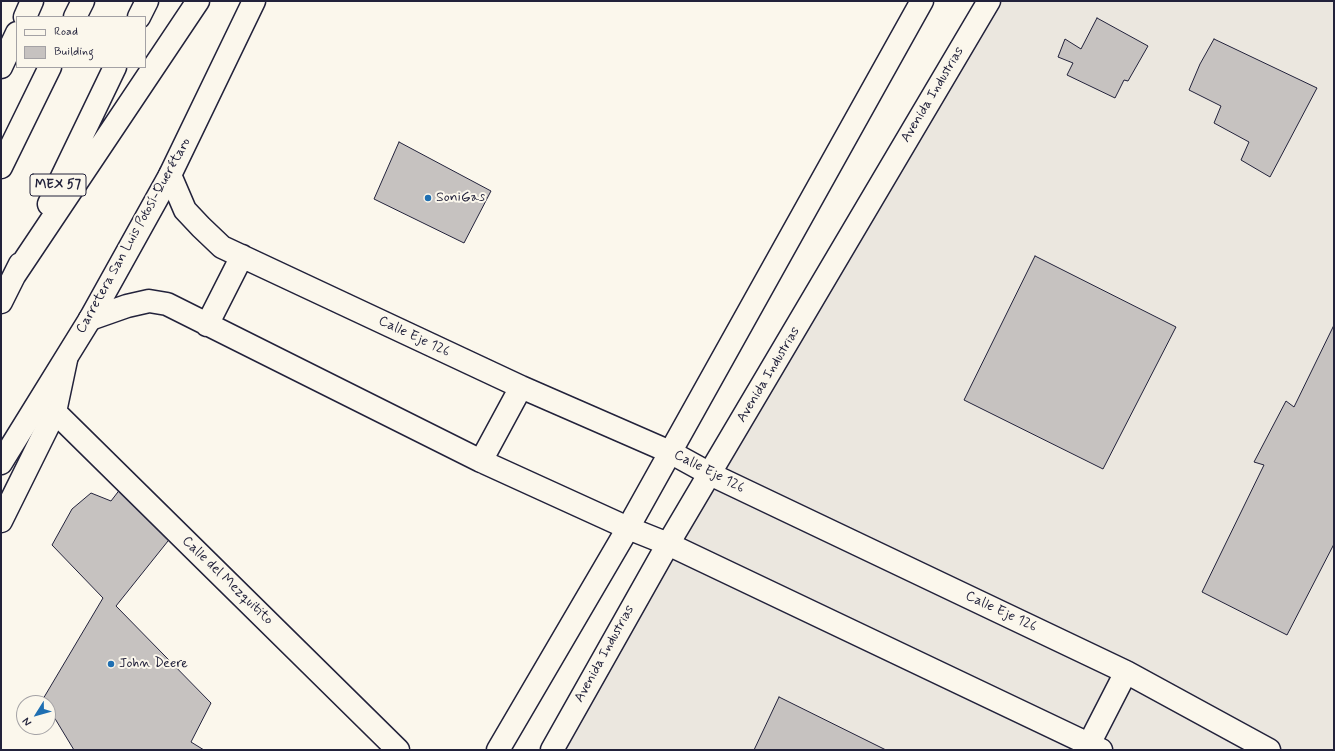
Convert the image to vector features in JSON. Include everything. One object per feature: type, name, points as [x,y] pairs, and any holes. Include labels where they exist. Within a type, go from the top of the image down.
[{"type":"main road","points":[[25,16],[32,1]]},
{"type":"main road","points":[[76,16],[83,1]]},
{"type":"main road","points":[[140,16],[147,1]]},
{"type":"main road","points":[[14,276],[198,1]]},
{"type":"main road","name":"Carretera San Luis Potosí-Querétaro","points":[[1,463],[90,319],[170,175],[254,1]]},
{"type":"main road","points":[[498,750],[628,528],[922,1]]},
{"type":"main road","name":"Avenida Industrias","points":[[552,750],[668,544],[989,1]]},
{"type":"main road","points":[[1,67],[16,35]]},
{"type":"main road","points":[[1,167],[50,68]]},
{"type":"main road","name":"MEX 57","points":[[1,302],[115,68]]},
{"type":"main road","name":"Calle Eje 126","points":[[170,175],[185,210],[222,247],[521,387],[670,452],[710,474],[1126,672],[1269,750]]},
{"type":"main road","points":[[207,324],[242,256]]},
{"type":"main road","points":[[90,319],[127,306],[149,301],[167,304],[481,461],[628,528],[668,544],[1092,748],[1126,672]]},
{"type":"main road","points":[[1,521],[55,412],[66,359]]},
{"type":"main road","points":[[481,461],[521,387]]},
{"type":"main road","name":"Calle del Mezquitito","points":[[55,412],[398,750]]},
{"type":"shaded area","points":[[995,1],[1334,1],[1334,750],[558,750]]},
{"type":"building","points":[[1097,18],[1148,46],[1128,81],[1124,80],[1115,98],[1067,75],[1073,63],[1058,57],[1065,39],[1081,49]]},
{"type":"building","points":[[1214,39],[1317,88],[1270,177],[1241,160],[1249,142],[1214,123],[1221,106],[1189,90],[1200,64]]},
{"type":"building","points":[[399,142],[491,191],[464,243],[374,199]]},
{"type":"building","points":[[1035,256],[1176,327],[1103,469],[964,400]]},
{"type":"building","points":[[1334,325],[1334,544],[1287,635],[1202,592],[1264,465],[1254,462],[1286,401],[1294,407]]},
{"type":"building","points":[[121,488],[172,536],[116,606],[211,703],[191,742],[204,750],[74,750],[56,720],[56,695],[45,695],[103,598],[52,545],[72,509],[91,493],[111,501]]},
{"type":"building","points":[[779,697],[886,750],[754,750]]},
{"type":"place","name":"SoniGas","points":[[428,198]]},
{"type":"place","name":"John Deere","points":[[111,664]]}]
